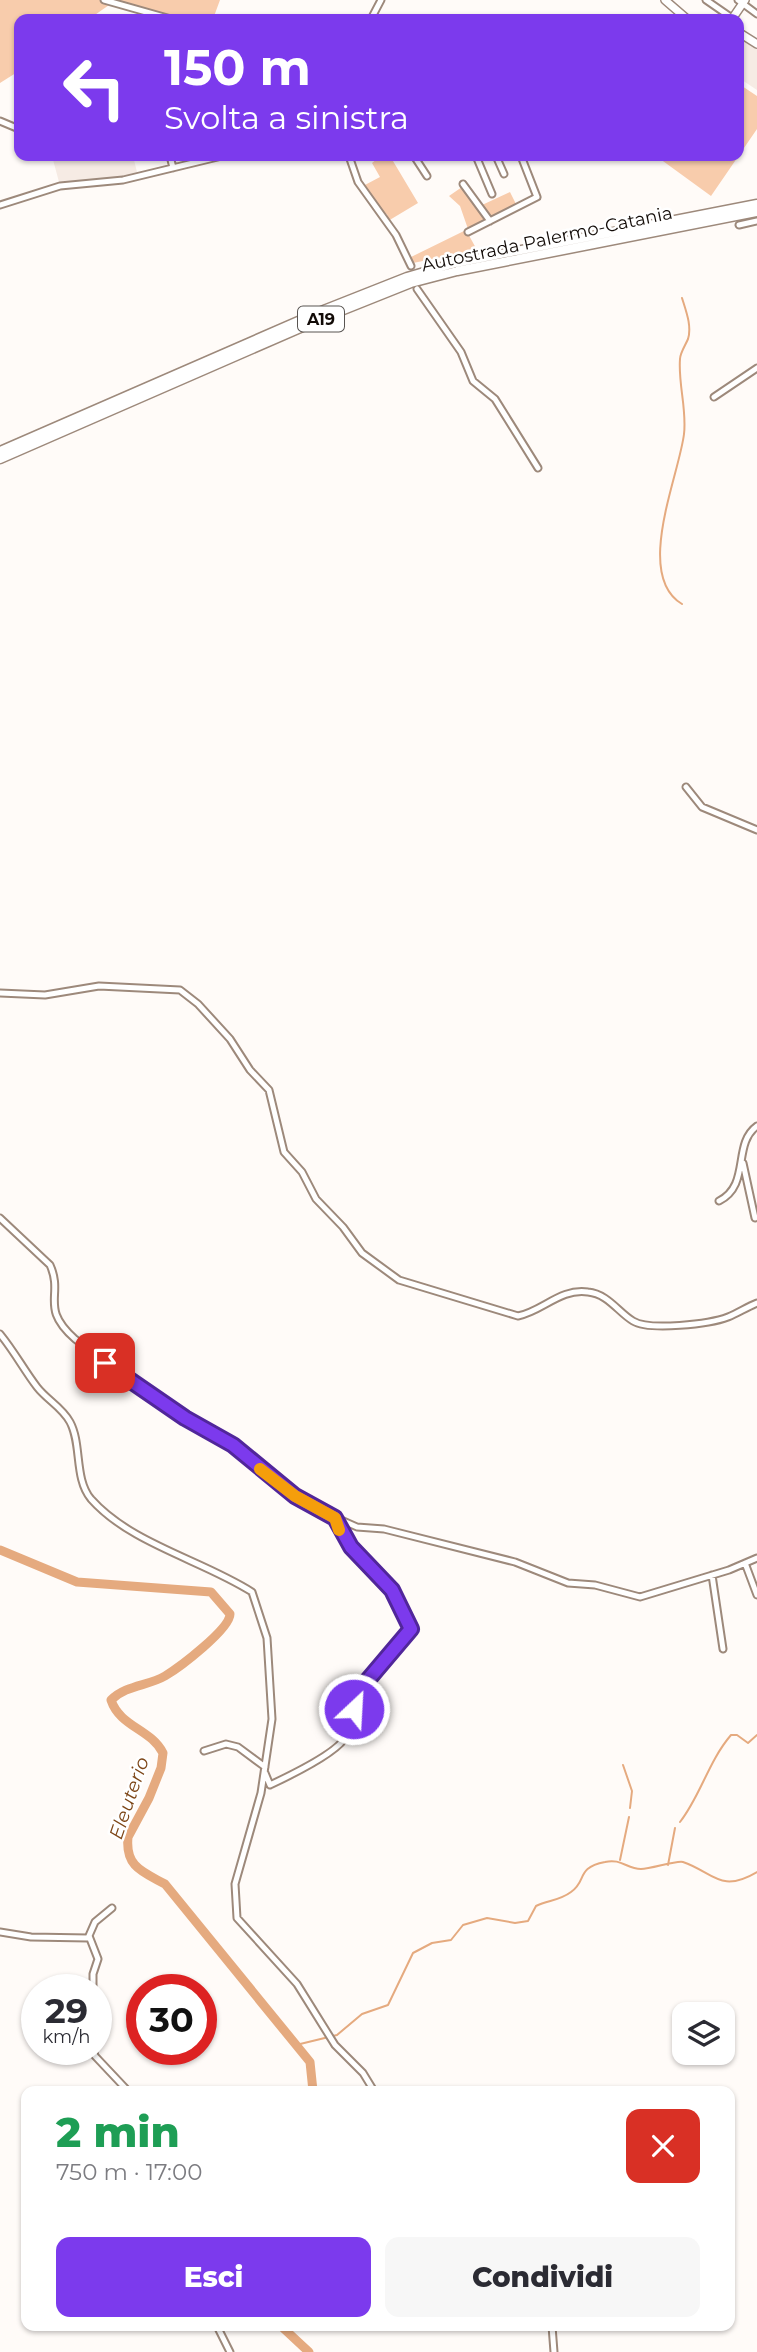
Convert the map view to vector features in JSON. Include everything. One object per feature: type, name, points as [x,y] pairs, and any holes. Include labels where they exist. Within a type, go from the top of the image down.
[{"type":"highway","name":"Autostrada Palermo-Catania","points":[[0,451],[314,314],[407,277],[455,263],[757,204]]},
{"type":"highway","name":"Autostrada Palermo-Catania","points":[[0,459],[321,319],[411,283],[457,271],[757,212]]},
{"type":"main road","points":[[665,0],[681,14]]},
{"type":"street","points":[[104,0],[154,14]]},
{"type":"street","points":[[706,0],[725,14]]},
{"type":"street","points":[[742,1],[757,14]]},
{"type":"street","points":[[171,161],[173,168]]},
{"type":"street","points":[[0,205],[60,186],[123,180],[202,161]]},
{"type":"street","points":[[351,161],[358,182],[397,235],[411,266]]},
{"type":"street","points":[[417,161],[427,176]]},
{"type":"street","points":[[478,161],[492,194]]},
{"type":"street","points":[[498,161],[504,174]]},
{"type":"street","points":[[468,232],[537,197],[523,161]]},
{"type":"street","points":[[463,184],[490,221]]},
{"type":"street","points":[[739,225],[757,220]]},
{"type":"street","points":[[417,289],[465,359],[473,381],[486,389],[505,412],[538,468]]},
{"type":"street","points":[[714,397],[757,368]]},
{"type":"street","points":[[686,787],[702,807],[757,831]]},
{"type":"street","points":[[0,993],[45,995],[99,986],[128,989],[170,987],[189,996],[230,1040],[250,1070],[269,1090],[284,1152],[302,1172],[316,1199],[343,1227],[362,1253],[399,1280],[518,1316],[537,1309],[553,1297],[588,1292],[610,1301],[639,1324],[664,1328],[721,1320],[757,1303]]},
{"type":"street","points":[[719,1201],[733,1192],[743,1160],[746,1137],[757,1126]]},
{"type":"street","points":[[743,1160],[755,1218]]},
{"type":"street","points":[[0,1218],[50,1265],[53,1272],[53,1308],[65,1330],[75,1339],[152,1396],[233,1445],[295,1496],[335,1518],[357,1527],[384,1529],[515,1562],[552,1579],[595,1585],[628,1596],[651,1595],[757,1558]]},
{"type":"street","points":[[0,1334],[20,1359],[36,1386],[56,1403],[71,1423],[78,1461],[90,1497],[144,1539],[188,1558],[252,1592],[267,1638],[272,1703],[270,1747],[261,1793],[235,1884],[237,1918],[297,1984],[330,2037],[370,2086]]},
{"type":"street","points":[[204,1751],[226,1744],[238,1747],[264,1769],[270,1785],[289,1773],[309,1767],[344,1741],[356,1694],[411,1629],[392,1590],[351,1547],[335,1518]]},
{"type":"street","points":[[745,1563],[757,1595]]},
{"type":"street","points":[[712,1575],[723,1649]]},
{"type":"street","points":[[0,1932],[42,1938],[88,1938],[94,1922],[112,1908]]},
{"type":"street","points":[[89,1935],[98,1959],[93,1974]]},
{"type":"street","points":[[103,2065],[123,2086]]},
{"type":"street","points":[[220,2331],[230,2352]]},
{"type":"street","points":[[552,2331],[554,2352]]},
{"type":"shaded area","points":[[0,0],[220,0],[215,14],[153,14],[112,3],[96,14],[14,14],[14,74],[0,83]]},
{"type":"shaded area","points":[[744,41],[757,49],[757,90],[744,81]]},
{"type":"shaded area","points":[[744,87],[757,96],[757,129],[744,148]]},
{"type":"shaded area","points":[[53,161],[134,161],[137,172],[115,178],[59,182]]},
{"type":"shaded area","points":[[393,161],[418,203],[388,221],[387,214],[384,214],[363,186],[380,177],[372,163]]},
{"type":"shaded area","points":[[663,161],[735,161],[711,196]]},
{"type":"shaded area","points":[[462,187],[486,220],[468,229],[460,206],[449,196]]},
{"type":"shaded area","points":[[510,192],[516,204],[491,217],[482,205]]},
{"type":"shaded area","points":[[466,230],[477,250],[413,263],[409,258]]},
{"type":"waterway","points":[[682,298],[689,329],[680,359],[684,434],[663,524],[660,549],[661,571],[668,590],[682,604]]},
{"type":"waterway","name":"Eleuterio","points":[[0,1550],[77,1582],[211,1592],[230,1614],[222,1629],[181,1665],[165,1676],[123,1691],[111,1700],[121,1716],[151,1738],[163,1753],[161,1768],[149,1798],[128,1837],[129,1855],[137,1867],[165,1884],[310,2062],[312,2086]]},
{"type":"waterway","points":[[680,1822],[694,1801],[716,1756],[731,1735],[737,1735],[748,1743],[757,1735]]},
{"type":"waterway","points":[[623,1765],[632,1791],[630,1808]]},
{"type":"waterway","points":[[620,1860],[629,1817]]},
{"type":"waterway","points":[[668,1865],[675,1828]]},
{"type":"waterway","points":[[296,2045],[337,2035],[362,2014],[388,2005],[413,1953],[432,1943],[451,1940],[463,1925],[487,1918],[515,1923],[528,1921],[536,1906],[571,1892],[586,1871],[596,1865],[615,1861],[641,1869],[683,1862],[725,1881],[734,1881],[757,1872]]},
{"type":"waterway","name":"Eleuterio","points":[[286,2331],[309,2352]]},
{"type":"slow traffic","points":[[260,1469],[295,1496],[335,1518],[339,1530]]},
{"type":"route","points":[[105,1363],[185,1418],[209,1429],[233,1445],[295,1496],[335,1518],[335,1524],[351,1547],[383,1577],[411,1629],[356,1694],[354,1709]]}]
